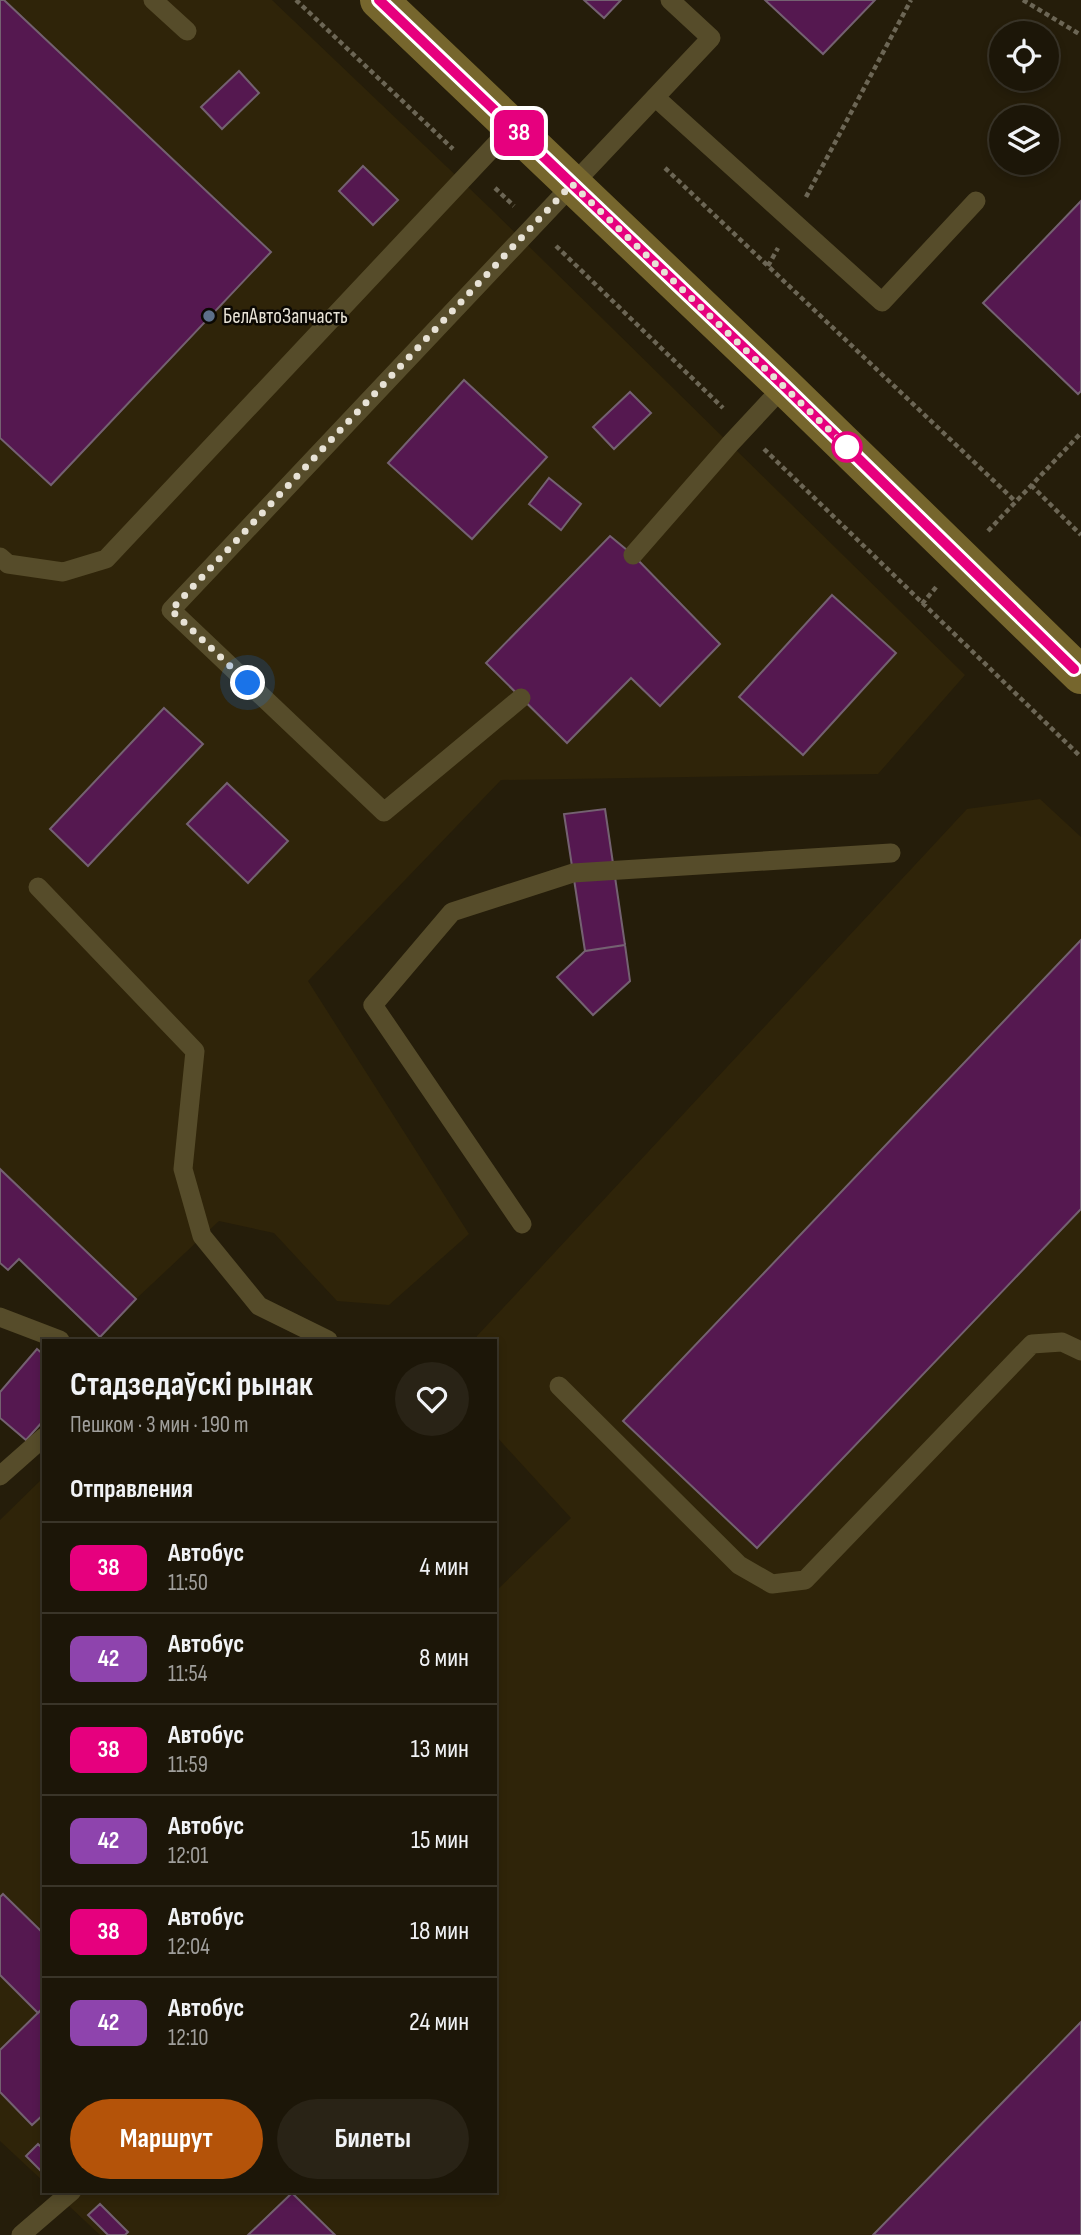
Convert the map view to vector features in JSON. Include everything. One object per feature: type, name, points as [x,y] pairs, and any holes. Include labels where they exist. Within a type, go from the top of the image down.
[{"type":"main road","points":[[379,0],[784,386],[961,559],[1079,663]]},
{"type":"lane","points":[[153,0],[187,31]]},
{"type":"lane","points":[[521,698],[384,812],[171,610],[711,38],[670,0]]},
{"type":"lane","points":[[655,97],[882,302],[976,201]]},
{"type":"lane","points":[[0,557],[8,564],[63,572],[106,559],[512,127]]},
{"type":"lane","points":[[634,555],[784,386]]},
{"type":"lane","points":[[522,1224],[373,1005],[452,912],[573,873],[891,853]]},
{"type":"lane","points":[[38,887],[195,1051],[183,1169],[202,1236],[259,1306],[326,1339]]},
{"type":"lane","points":[[0,1317],[57,1339]]},
{"type":"lane","points":[[559,1386],[739,1564],[772,1584],[805,1580],[1032,1344],[1062,1342],[1081,1351]]},
{"type":"lane","points":[[0,1476],[42,1439]]},
{"type":"lane","points":[[21,2235],[70,2193]]},
{"type":"path","points":[[296,0],[533,225],[1081,757]]},
{"type":"path","points":[[768,266],[911,0]]},
{"type":"path","points":[[1023,0],[1081,35]]},
{"type":"path","points":[[665,169],[1016,501]]},
{"type":"path","points":[[922,604],[1081,433]]},
{"type":"path","points":[[1031,485],[1081,535]]},
{"type":"shaded area","points":[[0,0],[272,0],[491,209],[965,675],[878,774],[501,780],[308,981],[469,1234],[389,1305],[337,1301],[274,1233],[219,1221],[136,1299],[0,1169]]},
{"type":"shaded area","points":[[1040,799],[1081,837],[1081,2235],[100,2235],[55,2193],[497,2193],[497,1590],[571,1518],[497,1437],[497,1339],[477,1339],[477,1336],[967,809]]},
{"type":"shaded area","points":[[42,1479],[42,2180],[0,2141],[0,1520]]},
{"type":"building","points":[[0,0],[4,0],[271,252],[51,485],[0,438]]},
{"type":"building","points":[[584,0],[621,0],[604,18]]},
{"type":"building","points":[[765,0],[875,0],[823,54]]},
{"type":"building","points":[[239,71],[259,93],[222,129],[201,107]]},
{"type":"building","points":[[363,166],[398,200],[373,225],[339,191]]},
{"type":"building","points":[[1081,201],[1081,391],[1078,394],[983,303]]},
{"type":"building","points":[[464,380],[547,457],[472,539],[388,463]]},
{"type":"building","points":[[630,392],[651,413],[614,449],[593,427]]},
{"type":"building","points":[[549,478],[581,504],[561,530],[529,504]]},
{"type":"building","points":[[610,536],[633,555],[720,644],[660,706],[631,678],[567,743],[486,663]]},
{"type":"building","points":[[832,595],[896,653],[803,755],[739,697]]},
{"type":"building","points":[[164,708],[203,744],[88,866],[50,829]]},
{"type":"building","points":[[227,783],[288,841],[248,883],[187,824]]},
{"type":"building","points":[[605,809],[625,945],[585,951],[564,814]]},
{"type":"building","points":[[1081,940],[1081,1209],[757,1548],[623,1421]]},
{"type":"building","points":[[625,945],[630,981],[593,1015],[557,977],[585,951]]},
{"type":"building","points":[[0,1169],[136,1299],[100,1337],[19,1259],[8,1270],[0,1263]]},
{"type":"building","points":[[37,1349],[42,1353],[42,1422],[26,1440],[0,1418],[0,1392]]},
{"type":"building","points":[[3,1894],[42,1932],[42,2009],[38,2013],[0,1975],[0,1897]]},
{"type":"building","points":[[42,2009],[42,2116],[32,2125],[0,2092],[0,2050]]},
{"type":"building","points":[[1081,2022],[1081,2235],[873,2235]]},
{"type":"building","points":[[38,2144],[42,2148],[42,2172],[26,2156]]},
{"type":"building","points":[[292,2193],[335,2235],[248,2235]]},
{"type":"building","points":[[100,2204],[128,2232],[125,2235],[108,2235],[88,2215]]},
{"type":"bus line","name":"38","points":[[379,0],[784,386],[1074,669]]},
{"type":"place","name":"БелАвтоЗапчасть","points":[[209,316]]},
{"type":"route","points":[[248,683],[171,610],[572,184],[847,447]]}]
